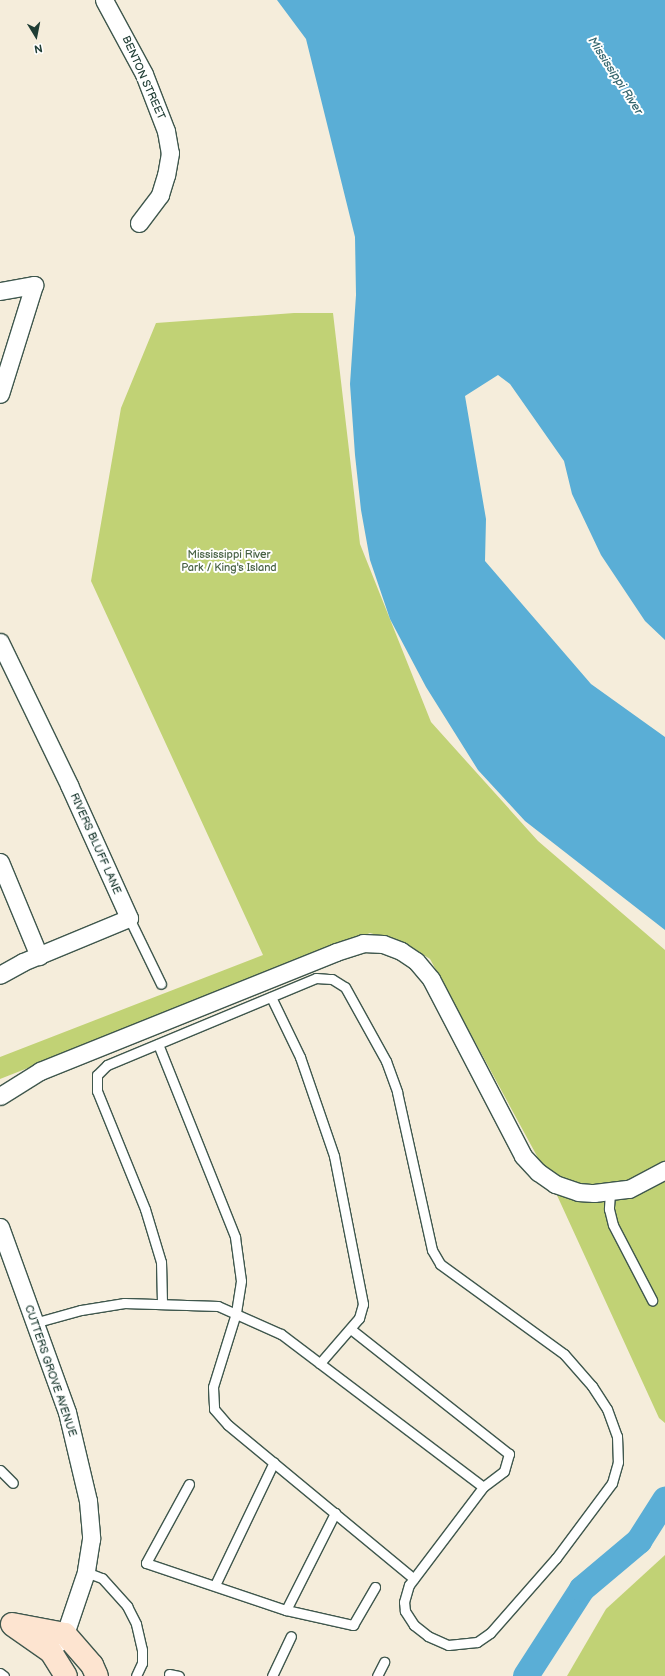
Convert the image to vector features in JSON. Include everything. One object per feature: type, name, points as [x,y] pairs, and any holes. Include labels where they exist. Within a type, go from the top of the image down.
[{"type":"main road","points":[[66,1676],[50,1652],[12,1624],[65,1634],[92,1665],[97,1676]]},
{"type":"street","name":"BENTON STREET","points":[[104,0],[144,74],[166,131],[170,153],[166,175],[160,195],[139,223]]},
{"type":"street","points":[[0,291],[34,285],[0,394]]},
{"type":"street","name":"RIVERS BLUFF LANE","points":[[0,642],[69,785],[129,918]]},
{"type":"street","points":[[0,862],[39,956]]},
{"type":"street","points":[[0,975],[39,956],[129,918]]},
{"type":"street","points":[[0,1096],[40,1070],[336,952],[363,943],[383,944],[401,951],[416,961],[431,979],[523,1156],[538,1172],[555,1184],[578,1192],[610,1193],[629,1189],[665,1170]]},
{"type":"street","name":"CUTTERS GROVE AVENUE","points":[[2,1237],[67,1412],[80,1463],[91,1525],[86,1572],[65,1634],[50,1652]]},
{"type":"lane","points":[[129,918],[161,984]]},
{"type":"lane","points":[[162,1302],[160,1262],[145,1209],[97,1091],[97,1075],[107,1065],[316,978],[332,979],[345,987],[386,1061],[397,1092],[432,1250],[440,1264],[564,1354],[592,1386],[606,1409],[617,1436],[618,1462],[612,1483],[556,1558],[490,1633],[477,1642],[463,1645],[448,1645],[428,1636],[414,1625],[405,1611],[404,1602],[414,1579],[483,1487],[504,1471],[509,1454],[350,1329]]},
{"type":"lane","points":[[271,997],[300,1058],[334,1156],[363,1304],[359,1318],[320,1362]]},
{"type":"lane","points":[[158,1044],[235,1237],[240,1281],[236,1313],[213,1387],[214,1409],[228,1425],[414,1579]]},
{"type":"lane","points":[[610,1193],[609,1209],[613,1225],[652,1300]]},
{"type":"lane","points":[[34,1323],[82,1310],[117,1304],[162,1302],[218,1306],[281,1334],[320,1362],[483,1487]]},
{"type":"lane","points":[[214,1585],[274,1462]]},
{"type":"lane","points":[[0,1470],[13,1483]]},
{"type":"lane","points":[[189,1484],[146,1563],[286,1610],[353,1625],[375,1588]]},
{"type":"lane","points":[[286,1610],[335,1514]]},
{"type":"lane","points":[[86,1572],[102,1578],[127,1606],[136,1624],[142,1650],[142,1663],[136,1676]]},
{"type":"lane","points":[[272,1676],[291,1636]]},
{"type":"lane","points":[[377,1676],[384,1662]]},
{"type":"lane","points":[[0,1673],[4,1676]]},
{"type":"lane","points":[[169,1674],[179,1676]]},
{"type":"green space","name":"Mississippi River Park / King's Island","points":[[294,313],[333,313],[360,544],[431,722],[538,841],[665,950],[665,1423],[659,1418],[550,1180],[430,959],[405,943],[370,933],[0,1079],[0,1057],[263,955],[91,581],[121,408],[156,323]]},
{"type":"green space","points":[[665,1555],[665,1676],[567,1676],[606,1609]]},
{"type":"water","name":"Mississippi River","points":[[277,0],[665,0],[665,640],[645,621],[601,555],[572,494],[564,461],[510,384],[498,375],[465,396],[486,519],[485,561],[591,684],[665,737],[665,930],[525,821],[478,770],[426,687],[390,619],[370,560],[361,510],[355,455],[350,384],[356,295],[355,237],[306,39]]},
{"type":"waterway","points":[[526,1676],[582,1589],[639,1541],[665,1500]]}]
